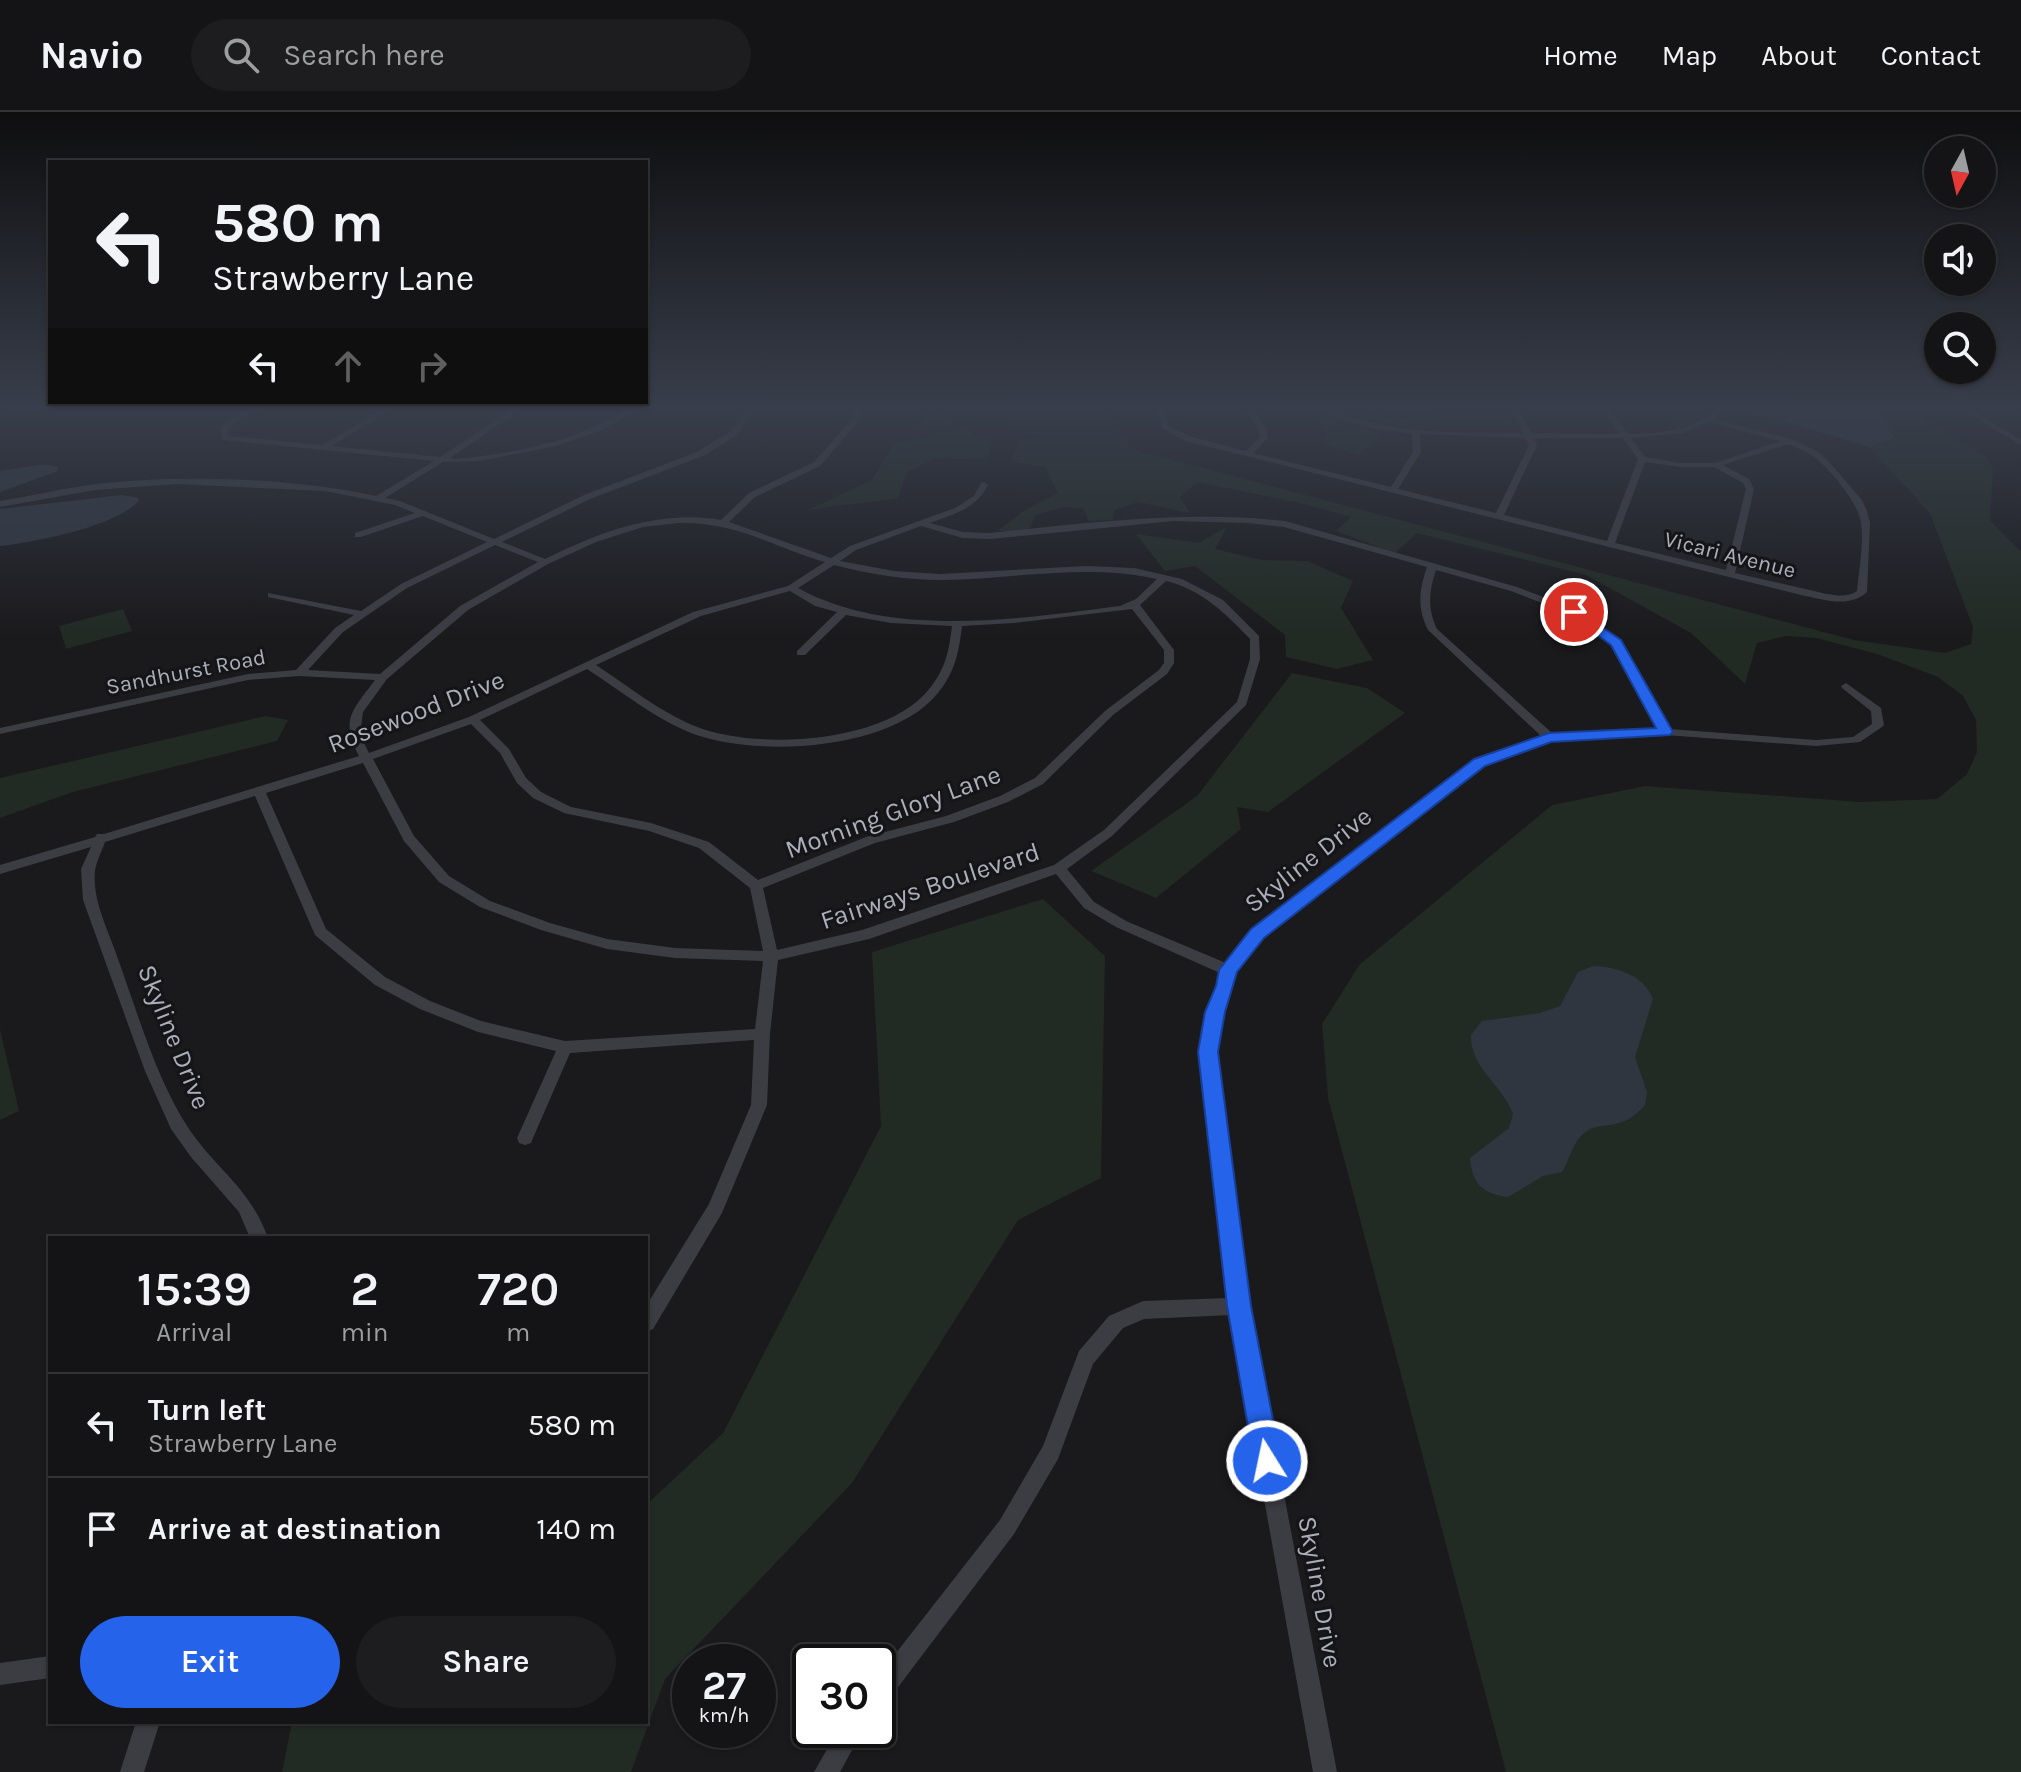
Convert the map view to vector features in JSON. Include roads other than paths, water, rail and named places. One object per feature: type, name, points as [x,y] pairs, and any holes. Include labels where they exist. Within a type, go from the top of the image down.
[{"type":"street","points":[[0,497],[70,483]]},
{"type":"street","points":[[0,504],[95,487],[154,483]]},
{"type":"street","points":[[241,483],[325,488],[379,498],[545,562]]},
{"type":"street","points":[[379,498],[403,483]]},
{"type":"street","points":[[299,673],[325,644],[361,614],[404,586],[587,497],[622,483]]},
{"type":"street","points":[[724,522],[752,495],[776,483]]},
{"type":"street","name":"Vicari Avenue","points":[[1367,483],[1837,599],[1857,597],[1862,592],[1866,523],[1859,502],[1842,483]]},
{"type":"street","points":[[1393,490],[1397,483]]},
{"type":"street","points":[[1499,516],[1516,483]]},
{"type":"street","points":[[1610,544],[1633,483]]},
{"type":"street","points":[[1730,574],[1750,489],[1747,483]]},
{"type":"street","name":"Rosewood Drive","points":[[0,870],[366,758],[473,719],[715,608],[791,588],[853,548],[958,510],[977,498],[984,485]]},
{"type":"street","points":[[358,535],[421,514]]},
{"type":"street","points":[[923,524],[963,535],[990,536],[1187,517],[1255,519],[1285,524],[1542,599],[1594,624],[1617,643],[1665,732]]},
{"type":"street","name":"Fairways Boulevard","points":[[678,520],[724,522],[758,531],[798,550],[833,561],[898,574],[942,577],[1068,567],[1136,572],[1195,587],[1224,603],[1255,638],[1250,684],[1242,703],[1119,822],[1059,868],[864,935],[771,956],[675,953],[607,944],[546,927],[485,904],[444,879],[409,838],[354,735],[357,712],[383,677],[464,608],[596,537],[639,525],[678,520]]},
{"type":"street","points":[[1432,567],[1422,597],[1424,613],[1433,630],[1549,737]]},
{"type":"street","points":[[791,588],[808,601],[842,613],[957,624],[1033,620],[1134,605],[1164,578]]},
{"type":"street","points":[[271,595],[361,614]]},
{"type":"street","name":"Morning Glory Lane","points":[[756,886],[871,840],[950,819],[1004,799],[1039,781],[1109,713],[1163,672],[1169,663],[1169,650],[1134,605]]},
{"type":"street","points":[[801,653],[842,613]]},
{"type":"street","points":[[588,665],[695,731],[720,739],[810,743],[863,732],[895,720],[924,701],[950,666],[957,624]]},
{"type":"street","name":"Sandhurst Road","points":[[0,731],[248,677],[299,673],[383,677]]},
{"type":"street","name":"Skyline Drive","points":[[1325,1772],[1239,1306],[1208,1052],[1215,1012],[1226,986],[1228,970],[1258,934],[1480,763],[1549,737],[1665,732],[1816,743],[1856,740],[1878,725],[1877,710],[1846,686]]},
{"type":"street","points":[[473,719],[505,751],[521,780],[537,795],[568,810],[651,827],[704,845],[756,886],[771,956],[762,1034],[759,1105],[716,1208],[648,1320]]},
{"type":"street","points":[[259,790],[320,932],[380,981],[425,1005],[478,1026],[565,1047],[762,1034]]},
{"type":"street","name":"Skyline Drive","points":[[101,837],[88,869],[90,900],[162,1090],[179,1127],[243,1206],[258,1236]]},
{"type":"street","points":[[1059,868],[1089,905],[1121,924],[1228,970]]},
{"type":"street","points":[[525,1138],[565,1047]]},
{"type":"street","points":[[896,1672],[1007,1527],[1051,1452],[1086,1358],[1116,1322],[1143,1310],[1239,1306]]},
{"type":"street","points":[[0,1674],[48,1667]]},
{"type":"street","points":[[132,1772],[147,1724]]},
{"type":"street","points":[[826,1772],[840,1748]]}]
